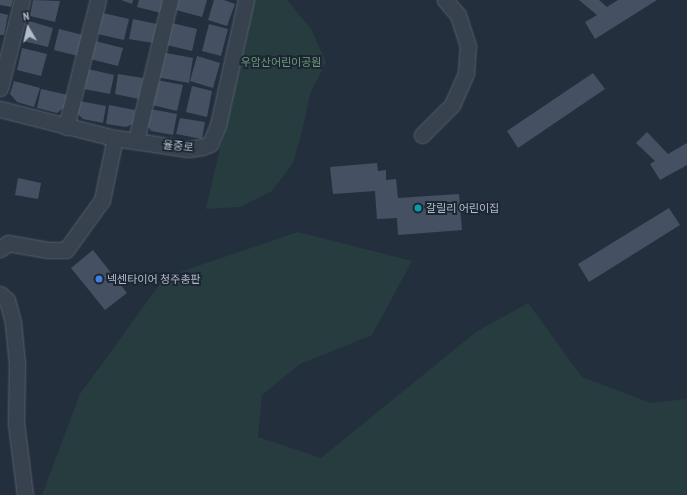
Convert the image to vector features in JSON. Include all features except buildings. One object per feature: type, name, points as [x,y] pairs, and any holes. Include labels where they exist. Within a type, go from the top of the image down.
[{"type":"street","points":[[0,88],[22,0]]},
{"type":"street","points":[[66,127],[98,0]]},
{"type":"street","points":[[136,140],[170,0]]},
{"type":"street","name":"율중로","points":[[0,109],[66,127],[115,138],[188,149],[210,144],[218,125],[246,0]]},
{"type":"street","points":[[422,135],[452,104],[466,73],[468,46],[458,15],[445,0]]},
{"type":"street","points":[[0,249],[8,243],[48,250],[66,250],[102,200],[115,138]]},
{"type":"street","points":[[0,294],[7,300],[13,323],[17,364],[16,423],[25,495]]},
{"type":"green space","name":"우암산어린이공원","points":[[254,0],[287,0],[311,29],[326,62],[310,94],[293,163],[272,191],[240,207],[206,209]]},
{"type":"green space","points":[[298,232],[412,261],[372,335],[300,364],[262,395],[258,437],[321,458],[476,332],[528,303],[582,377],[651,403],[687,399],[687,495],[42,495],[80,394],[165,277]]},
{"type":"place","name":"갈릴리 어린이집","points":[[418,208]]},
{"type":"place","name":"넥센타이어 청주총판","points":[[99,279]]}]
